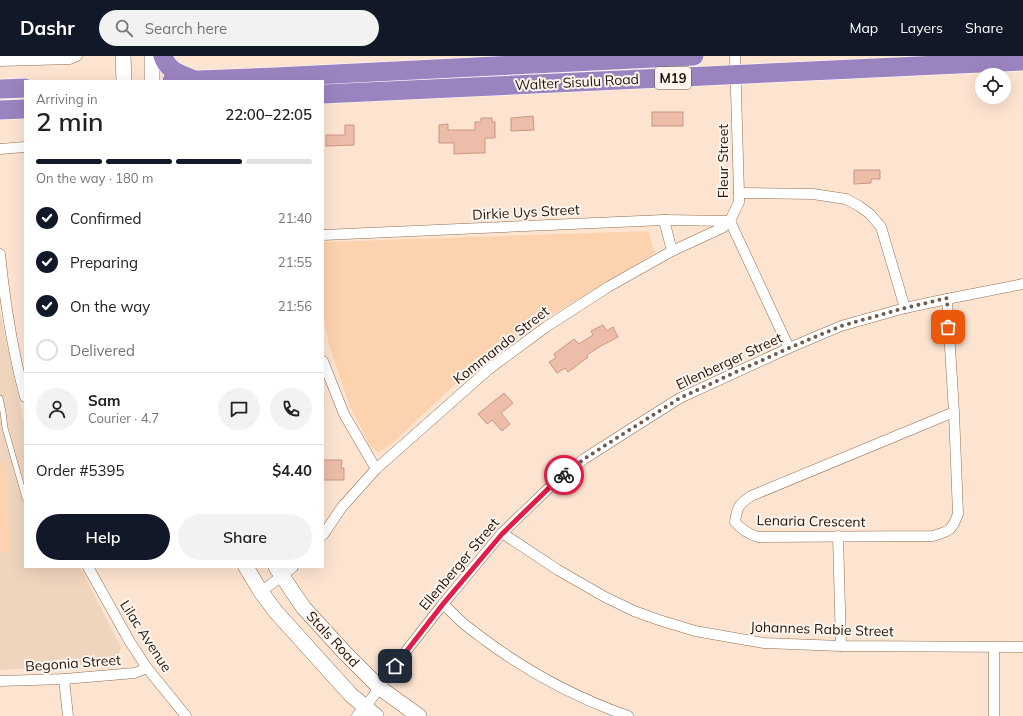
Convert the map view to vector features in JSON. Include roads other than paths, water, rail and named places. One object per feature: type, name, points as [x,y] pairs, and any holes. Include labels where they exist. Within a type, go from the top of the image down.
[{"type":"highway","points":[[163,56],[171,70],[194,80]]},
{"type":"highway","name":"Walter Sisulu Road","points":[[194,80],[324,75],[694,56]]},
{"type":"highway","name":"Walter Sisulu Road","points":[[324,94],[735,75],[833,63],[966,60],[1023,61]]},
{"type":"highway","points":[[579,62],[579,82]]},
{"type":"highway","points":[[428,70],[429,89]]},
{"type":"highway","points":[[324,75],[324,94]]},
{"type":"highway","points":[[0,89],[24,88]]},
{"type":"highway","points":[[0,110],[24,108]]},
{"type":"street","points":[[0,61],[70,59],[77,56]]},
{"type":"street","points":[[123,56],[124,80]]},
{"type":"street","points":[[152,56],[152,80]]},
{"type":"street","name":"Fleur Street","points":[[730,221],[738,202],[739,193],[735,56]]},
{"type":"street","points":[[0,148],[24,146]]},
{"type":"street","points":[[739,193],[812,194],[846,199],[859,206],[870,214],[881,226],[905,308]]},
{"type":"street","points":[[664,220],[672,251]]},
{"type":"street","name":"Dirkie Uys Street","points":[[324,235],[664,220],[730,221]]},
{"type":"street","points":[[730,221],[789,348]]},
{"type":"street","name":"Kommando Street","points":[[324,534],[342,508],[376,469],[489,369],[546,327],[608,287],[672,251],[722,228],[730,221]]},
{"type":"street","points":[[0,254],[1,282],[17,369],[24,394]]},
{"type":"street","name":"Ellenberger Street","points":[[366,713],[385,678],[443,604],[502,534],[552,485],[584,459],[680,398],[841,326],[947,298],[1022,285]]},
{"type":"street","name":"Lenaria Crescent","points":[[947,298],[954,412],[958,514],[955,523],[951,528],[934,536],[758,537],[750,535],[735,522],[736,511],[741,503],[751,496],[954,412]]},
{"type":"street","points":[[324,364],[344,414],[376,469]]},
{"type":"street","name":"Johannes Rabie Street","points":[[502,534],[558,570],[604,597],[634,611],[695,631],[758,642],[841,646],[1023,647]]},
{"type":"street","points":[[838,536],[841,646]]},
{"type":"street","name":"Lilac Avenue","points":[[89,568],[130,642],[147,668],[186,716]]},
{"type":"street","name":"Stals Road","points":[[247,568],[261,592],[276,612],[366,713]]},
{"type":"street","points":[[261,592],[283,570]]},
{"type":"street","name":"Stals Road","points":[[283,570],[303,607],[345,653],[380,688],[419,716]]},
{"type":"street","points":[[443,604],[464,624],[498,650],[528,670],[581,697],[628,716]]},
{"type":"street","points":[[994,648],[994,716]]},
{"type":"street","name":"Begonia Street","points":[[0,681],[64,679],[135,673],[147,668]]},
{"type":"street","points":[[64,679],[68,716]]},
{"type":"lane","points":[[0,398],[3,428],[24,495]]}]
